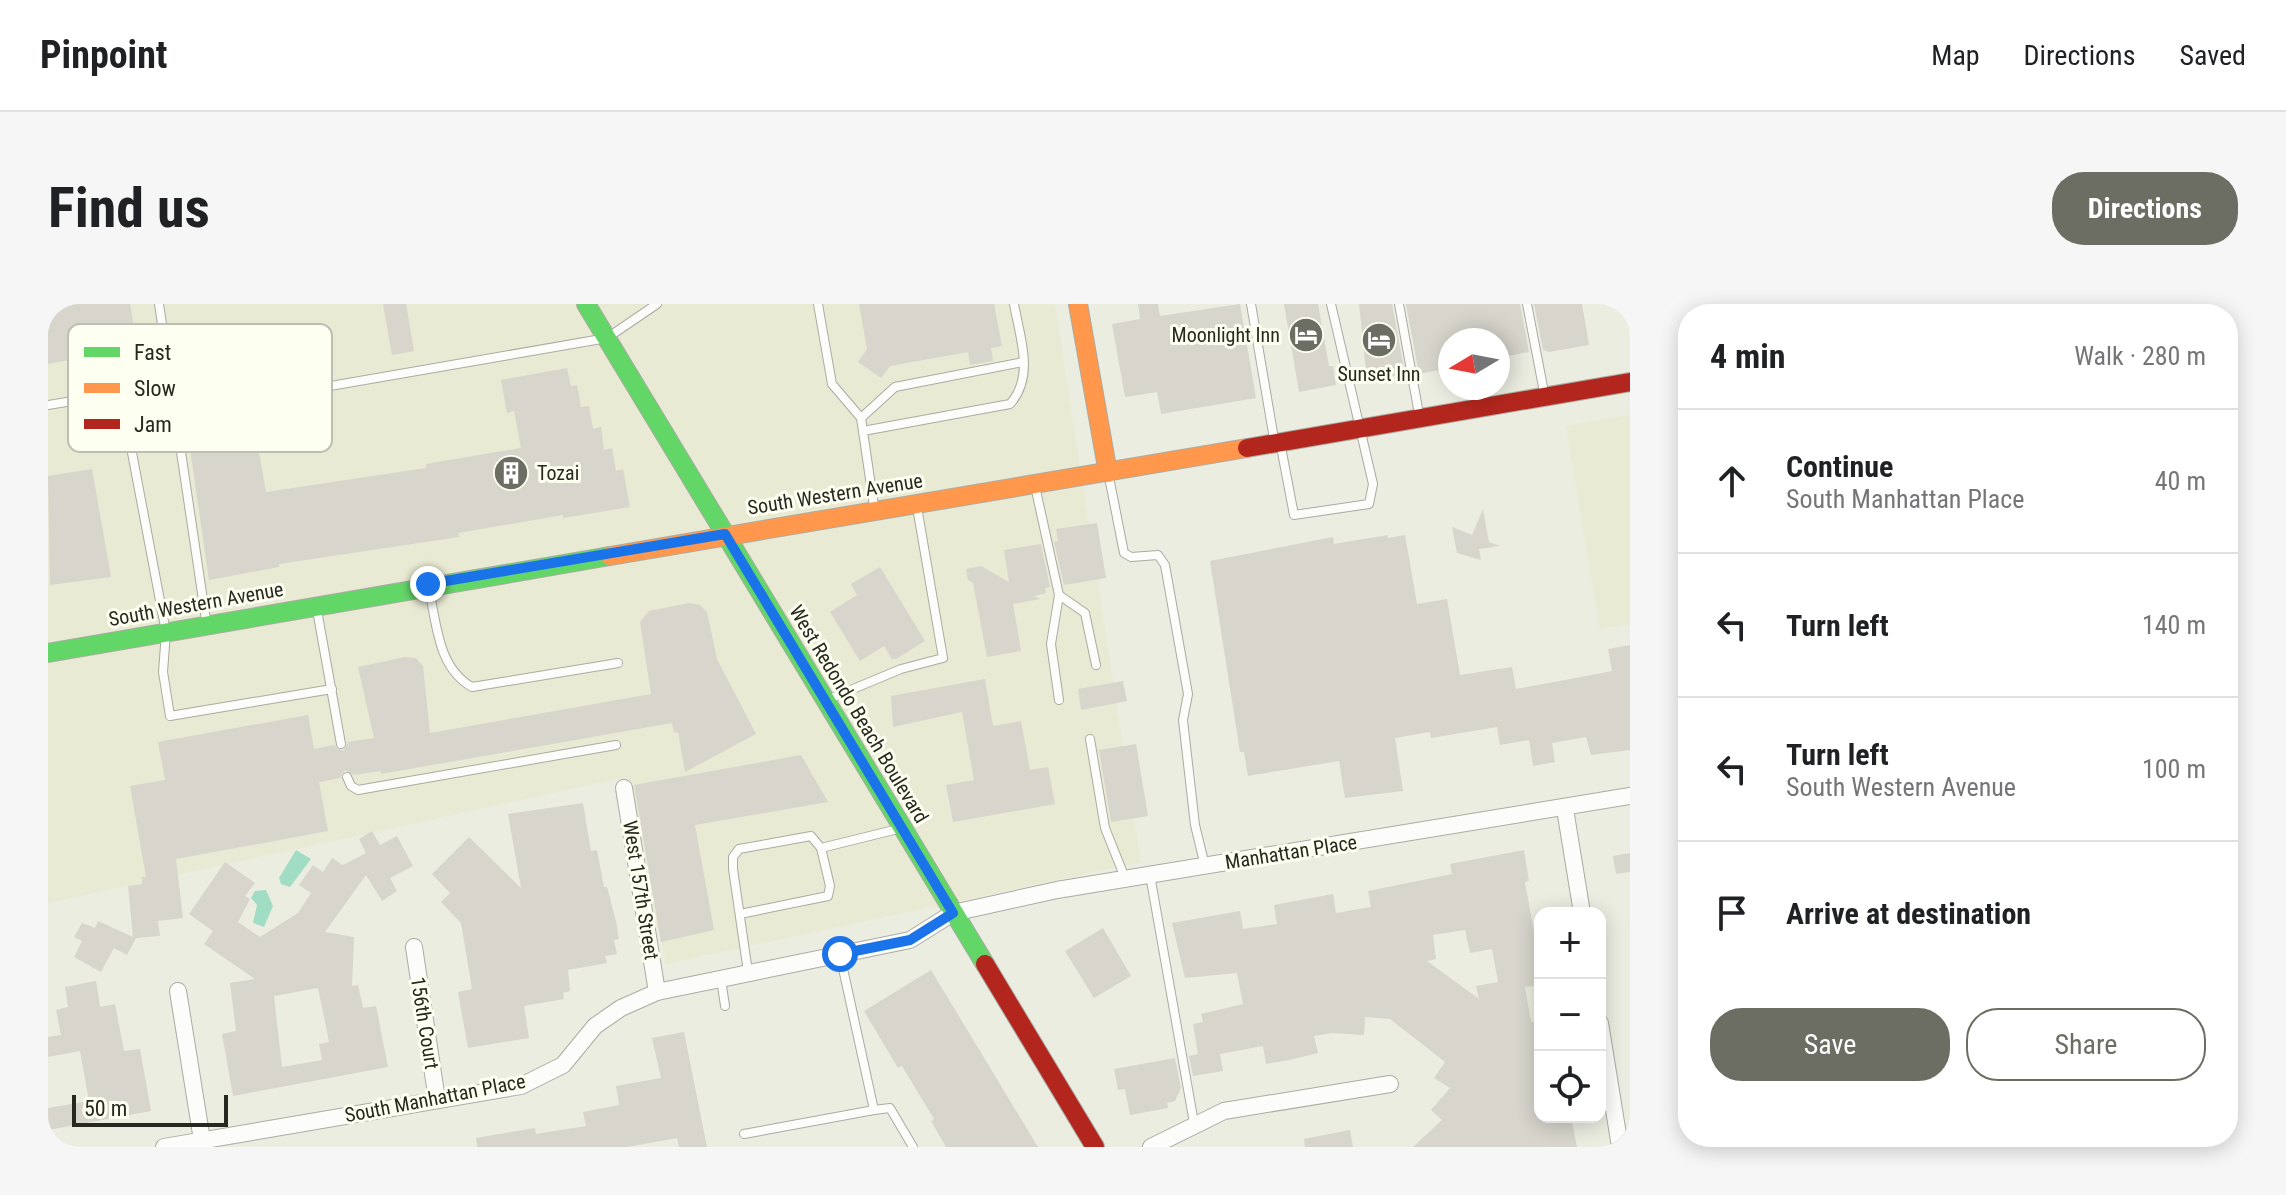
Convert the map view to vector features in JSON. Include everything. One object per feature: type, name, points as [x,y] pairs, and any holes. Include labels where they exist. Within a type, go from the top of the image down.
[{"type":"main road","name":"West Redondo Beach Boulevard","points":[[586,304],[1095,1147]]},
{"type":"main road","points":[[1080,304],[1108,473]]},
{"type":"main road","name":"South Western Avenue","points":[[48,653],[428,584],[1108,473],[1630,382]]},
{"type":"street","name":"West 157th Street","points":[[624,788],[657,992]]},
{"type":"street","name":"Manhattan Place","points":[[953,913],[1125,879],[1630,796]]},
{"type":"street","points":[[1565,809],[1581,907]]},
{"type":"street","name":"South Manhattan Place","points":[[164,1147],[521,1086],[563,1065],[595,1026],[621,1008],[657,992],[910,940],[953,913]]},
{"type":"street","name":"156th Court","points":[[414,947],[437,1100]]},
{"type":"street","points":[[178,991],[202,1140]]},
{"type":"street","points":[[1605,1051],[1620,1147]]},
{"type":"street","points":[[1151,1147],[1194,1123],[1224,1111],[1390,1084]]},
{"type":"lane","points":[[159,304],[162,324]]},
{"type":"lane","points":[[332,386],[607,338],[657,304]]},
{"type":"lane","points":[[818,304],[832,384],[861,418],[875,510]]},
{"type":"lane","points":[[863,431],[1010,404],[1026,376],[1014,304]]},
{"type":"lane","points":[[1252,305],[1294,515],[1369,504],[1373,484],[1331,304]]},
{"type":"lane","points":[[1399,304],[1420,419]]},
{"type":"lane","points":[[1527,304],[1545,397]]},
{"type":"lane","points":[[861,418],[895,387],[1023,362]]},
{"type":"lane","points":[[48,405],[68,402]]},
{"type":"lane","points":[[132,452],[166,632],[163,672],[170,716],[332,689]]},
{"type":"lane","points":[[181,452],[207,625]]},
{"type":"lane","points":[[1108,473],[1124,553],[1131,557],[1158,555],[1165,565],[1188,694],[1183,720],[1195,825],[1205,866]]},
{"type":"lane","points":[[1035,485],[1059,595],[1051,644],[1059,700]]},
{"type":"lane","points":[[825,701],[901,669],[943,658],[917,504]]},
{"type":"lane","points":[[428,584],[443,654],[457,678],[472,687],[618,663]]},
{"type":"lane","points":[[1059,595],[1085,613],[1096,665]]},
{"type":"lane","points":[[316,605],[341,744]]},
{"type":"lane","points":[[1090,739],[1105,828],[1125,879]]},
{"type":"lane","points":[[347,777],[351,786],[358,790],[616,745]]},
{"type":"lane","points":[[821,848],[901,828]]},
{"type":"lane","points":[[740,914],[828,896],[830,886],[821,848],[811,836],[739,849],[733,857],[733,869],[748,972]]},
{"type":"lane","points":[[1150,875],[1194,1123]]},
{"type":"lane","points":[[840,954],[874,1110]]},
{"type":"lane","points":[[721,978],[725,1006]]},
{"type":"lane","points":[[744,1134],[890,1108],[913,1147]]},
{"type":"shaded area","points":[[48,304],[1055,304],[1141,862],[666,964],[622,778],[48,903]]},
{"type":"shaded area","points":[[1630,415],[1630,624],[1600,629],[1566,426]]},
{"type":"shaded area","points":[[296,850],[311,859],[290,887],[281,884],[279,878]]},
{"type":"shaded area","points":[[266,890],[273,906],[264,927],[253,923],[257,905],[251,898],[255,891]]},
{"type":"building","points":[[48,304],[130,304],[133,324],[68,324],[68,360],[48,364]]},
{"type":"building","points":[[383,304],[406,304],[414,351],[392,355]]},
{"type":"building","points":[[859,304],[994,304],[1002,346],[991,348],[993,361],[970,365],[968,352],[890,366],[881,378],[858,362],[867,349]]},
{"type":"building","points":[[1138,304],[1158,304],[1160,316],[1240,304],[1256,398],[1161,414],[1157,392],[1125,397],[1112,324],[1140,319]]},
{"type":"building","name":"Moonlight Inn","points":[[1284,304],[1318,304],[1329,366],[1333,366],[1336,385],[1299,392]]},
{"type":"building","name":"Sunset Inn","points":[[1359,304],[1392,304],[1405,374],[1367,381]]},
{"type":"building","points":[[1406,304],[1520,304],[1529,352],[1510,356],[1510,328],[1438,328],[1438,370],[1419,374]]},
{"type":"building","points":[[1534,304],[1582,304],[1589,345],[1549,352],[1543,350]]},
{"type":"building","name":"Tozai","points":[[567,368],[571,386],[577,385],[581,407],[589,406],[593,429],[601,427],[604,450],[612,448],[616,471],[623,469],[630,507],[563,518],[563,515],[458,533],[459,537],[279,564],[279,567],[209,580],[190,452],[259,452],[266,492],[426,468],[426,464],[521,448],[514,411],[507,413],[501,380]]},
{"type":"building","points":[[92,469],[111,577],[50,585],[48,476]]},
{"type":"building","points":[[1483,509],[1489,542],[1500,546],[1479,549],[1481,560],[1457,553],[1452,527],[1472,535]]},
{"type":"building","points":[[1097,523],[1106,578],[1064,585],[1054,542],[1058,541],[1056,529]]},
{"type":"building","points":[[1388,535],[1388,538],[1405,535],[1417,604],[1447,599],[1460,675],[1512,667],[1516,689],[1612,671],[1608,649],[1630,645],[1630,750],[1591,755],[1586,737],[1552,743],[1555,762],[1533,766],[1529,740],[1500,745],[1497,727],[1431,738],[1430,732],[1395,738],[1403,791],[1345,798],[1339,761],[1248,776],[1244,752],[1240,752],[1210,561],[1333,537],[1334,544]]},
{"type":"building","points":[[1041,544],[1050,587],[1045,588],[1046,593],[1034,596],[1040,599],[1013,604],[1021,651],[987,657],[973,583],[968,580],[966,569],[981,566],[1009,582],[1004,550]]},
{"type":"building","points":[[880,567],[925,641],[896,659],[892,659],[884,646],[860,661],[830,612],[857,595],[851,584]]},
{"type":"building","points":[[689,603],[700,605],[707,612],[717,659],[756,734],[685,772],[678,732],[674,733],[672,723],[381,774],[381,771],[354,775],[345,770],[340,778],[319,782],[328,831],[176,859],[183,918],[158,921],[160,936],[136,938],[127,955],[114,948],[101,972],[74,957],[82,941],[74,937],[82,923],[95,928],[98,921],[133,937],[128,886],[142,884],[142,877],[146,877],[130,786],[165,780],[158,742],[308,715],[314,749],[334,745],[343,751],[348,742],[374,738],[358,667],[405,657],[416,658],[423,666],[430,733],[651,694],[640,622],[649,611]]},
{"type":"building","points":[[985,679],[993,726],[1021,721],[1030,770],[1048,767],[1055,804],[953,822],[946,785],[974,780],[962,712],[893,727],[891,696]]},
{"type":"building","points":[[1123,681],[1127,701],[1081,710],[1078,689]]},
{"type":"building","points":[[1136,744],[1148,816],[1111,822],[1099,750]]},
{"type":"building","points":[[801,755],[828,802],[695,825],[714,930],[661,942],[634,785]]},
{"type":"building","points":[[583,803],[591,851],[597,850],[604,887],[607,887],[616,921],[619,939],[614,940],[617,954],[605,956],[607,963],[568,970],[570,991],[563,993],[564,999],[524,1006],[529,1038],[468,1048],[458,992],[472,989],[461,923],[441,902],[450,893],[432,874],[469,837],[521,888],[508,814]]},
{"type":"building","points":[[372,831],[380,845],[397,836],[413,866],[390,878],[397,891],[382,901],[366,875],[325,932],[354,937],[352,986],[358,985],[363,1008],[376,1006],[388,1067],[233,1096],[222,1034],[236,1031],[230,983],[255,979],[204,944],[213,931],[189,914],[225,862],[255,883],[245,896],[250,899],[238,922],[260,937],[298,913],[311,893],[299,885],[313,865],[323,872],[332,858],[343,865],[366,853],[359,839]],"holes":[[[318,988],[329,1042],[319,1044],[322,1060],[282,1067],[274,996]]]},
{"type":"building","points":[[1524,850],[1529,881],[1525,882],[1534,932],[1534,986],[1525,987],[1531,1022],[1534,1021],[1534,1123],[1572,1123],[1577,1147],[1413,1147],[1442,1120],[1431,1110],[1450,1088],[1434,1078],[1445,1062],[1390,1019],[1365,1017],[1364,1035],[1332,1033],[1314,1036],[1318,1053],[1289,1060],[1266,1064],[1263,1046],[1220,1054],[1223,1071],[1193,1076],[1189,1056],[1198,1054],[1193,1024],[1203,1022],[1201,1014],[1243,1004],[1237,973],[1185,978],[1172,923],[1240,911],[1243,929],[1277,924],[1274,905],[1333,894],[1336,913],[1371,907],[1368,891],[1452,874],[1450,864]],"holes":[[[1465,930],[1470,953],[1492,949],[1498,982],[1476,986],[1479,999],[1427,961],[1436,959],[1433,935]]]},
{"type":"building","points":[[1630,853],[1630,872],[1616,874],[1613,856]]},
{"type":"building","points":[[1103,928],[1131,976],[1094,998],[1065,951]]},
{"type":"building","points":[[931,970],[1038,1147],[946,1147],[931,1121],[934,1119],[902,1066],[898,1068],[864,1011]]},
{"type":"building","points":[[96,981],[100,1007],[115,1004],[124,1051],[140,1049],[151,1111],[48,1130],[48,1108],[89,1101],[80,1051],[48,1057],[48,1037],[61,1035],[56,1010],[68,1007],[65,987]]},
{"type":"building","points":[[684,1032],[707,1147],[679,1147],[677,1138],[627,1147],[477,1147],[476,1138],[535,1128],[536,1134],[586,1126],[583,1112],[619,1105],[616,1086],[661,1078],[652,1038]]},
{"type":"building","points":[[1175,1058],[1181,1088],[1175,1101],[1167,1103],[1168,1108],[1130,1115],[1125,1089],[1118,1090],[1114,1069]]},
{"type":"building","points":[[1350,1130],[1353,1147],[1305,1147],[1304,1139]]},
{"type":"traffic: fast","points":[[586,304],[985,964]]},
{"type":"traffic: fast","points":[[48,653],[610,556]]},
{"type":"traffic: slow","points":[[1078,304],[1108,473]]},
{"type":"traffic: slow","points":[[610,556],[1247,448]]},
{"type":"traffic: jam","points":[[1247,448],[1630,382]]},
{"type":"traffic: jam","points":[[985,964],[1095,1147]]},
{"type":"place","name":"Moonlight Inn","points":[[1306,335]]},
{"type":"place","name":"Sunset Inn","points":[[1379,340]]},
{"type":"place","name":"Tozai","points":[[511,473]]},
{"type":"route","points":[[428,584],[725,534],[953,913],[910,940],[840,954]]}]
